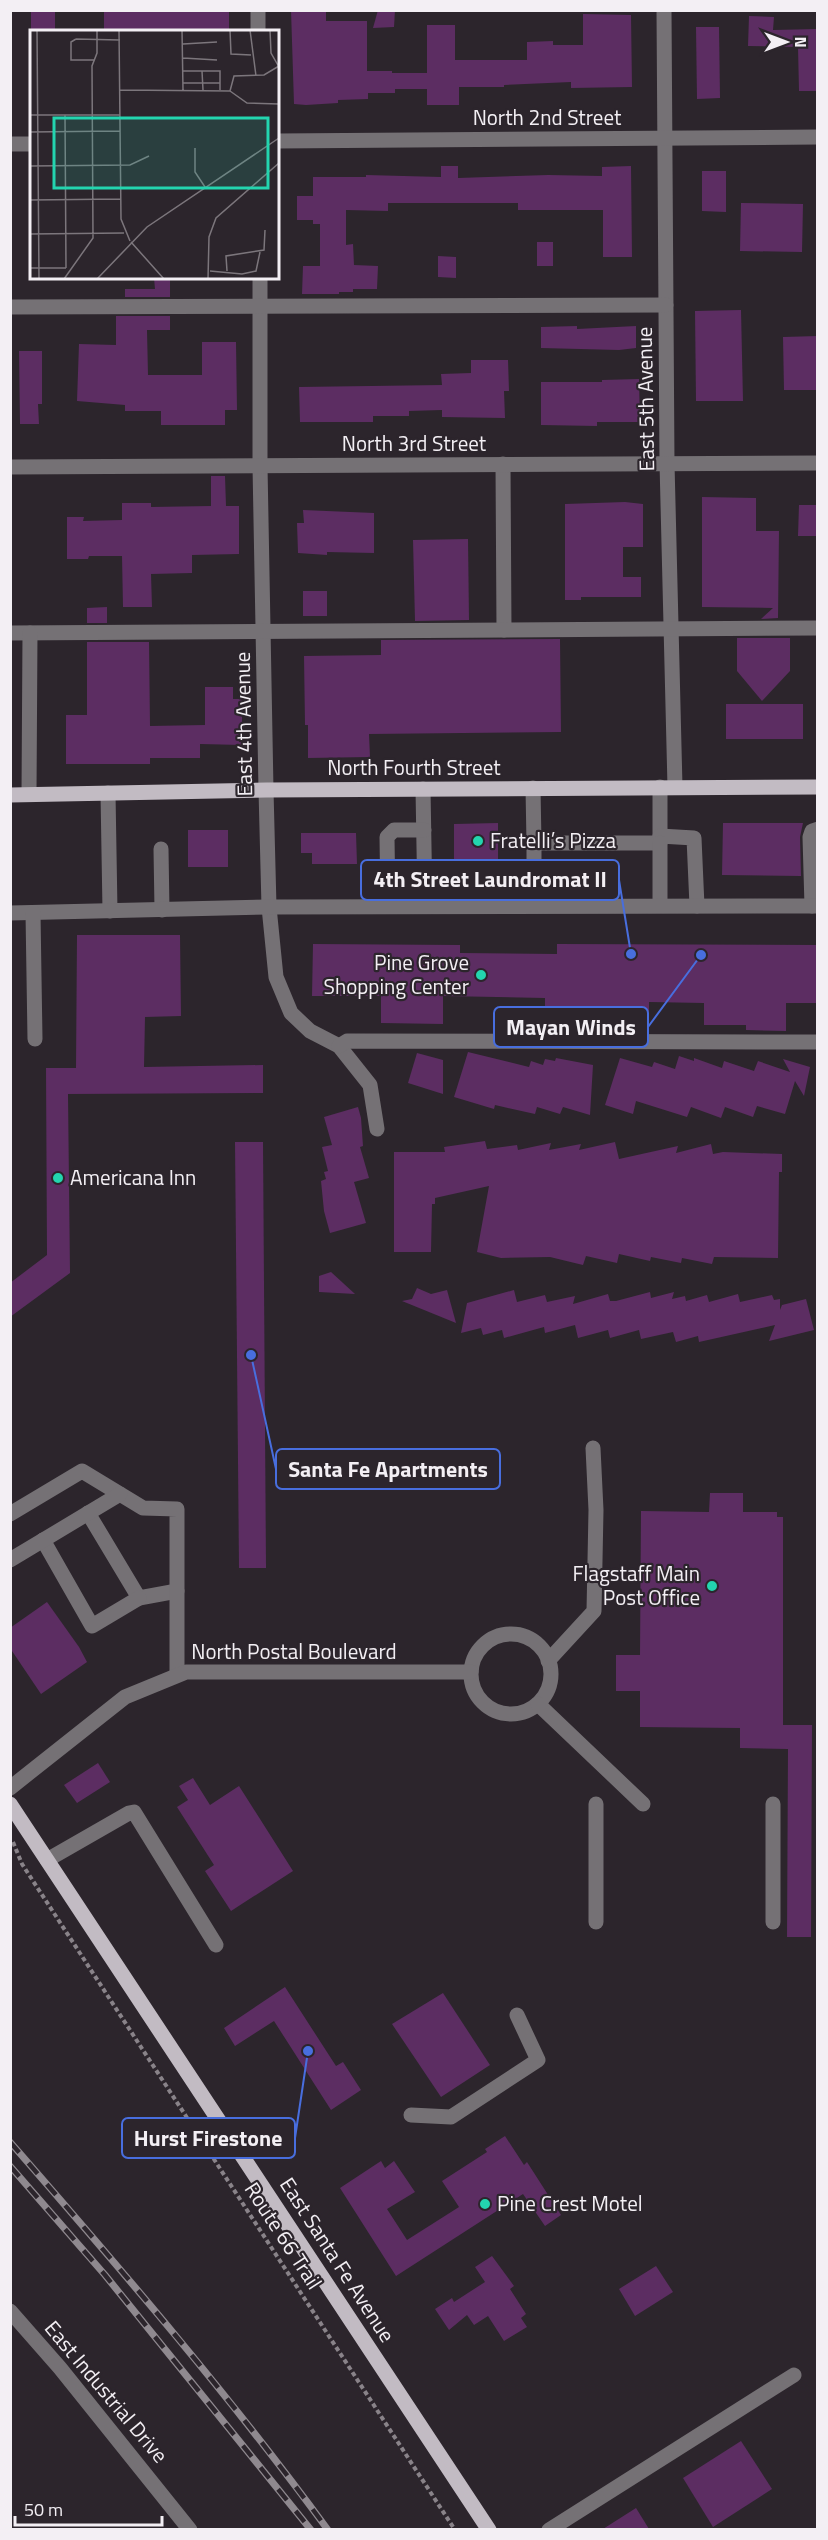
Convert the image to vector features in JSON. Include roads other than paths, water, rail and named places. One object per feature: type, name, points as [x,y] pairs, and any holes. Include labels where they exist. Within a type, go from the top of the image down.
[{"type":"main road","name":"North Fourth Street","points":[[10,795],[266,790],[818,787]]},
{"type":"main road","name":"East Santa Fe Avenue","points":[[10,1804],[489,2529]]},
{"type":"street","points":[[258,10],[258,30]]},
{"type":"street","name":"East 5th Avenue","points":[[660,906],[660,839],[668,787],[671,629],[667,463],[664,10]]},
{"type":"street","name":"North 2nd Street","points":[[279,141],[818,137]]},
{"type":"street","points":[[10,144],[30,144]]},
{"type":"street","name":"East 4th Avenue","points":[[260,279],[260,466],[266,790],[270,907],[276,977],[291,1013],[310,1031],[339,1046],[370,1085],[377,1129]]},
{"type":"street","points":[[10,307],[666,305]]},
{"type":"street","name":"North 3rd Street","points":[[10,467],[818,463]]},
{"type":"street","points":[[503,464],[504,630]]},
{"type":"street","points":[[10,633],[818,628]]},
{"type":"street","points":[[29,794],[30,633]]},
{"type":"street","points":[[533,788],[534,905]]},
{"type":"street","points":[[423,789],[425,906]]},
{"type":"street","points":[[108,793],[110,911]]},
{"type":"street","points":[[10,913],[270,907],[814,906],[810,837],[812,831],[818,829]]},
{"type":"street","points":[[388,906],[387,837],[389,832],[424,830]]},
{"type":"street","points":[[534,843],[694,838],[697,906]]},
{"type":"street","points":[[161,849],[162,910]]},
{"type":"street","points":[[33,913],[35,1039]]},
{"type":"street","points":[[339,1046],[347,1041],[818,1042]]},
{"type":"street","points":[[548,1661],[594,1611],[596,1510],[593,1448]]},
{"type":"street","points":[[10,1514],[82,1471],[143,1508],[177,1509],[177,1675]]},
{"type":"street","points":[[10,1560],[120,1494]]},
{"type":"street","points":[[88,1513],[139,1598]]},
{"type":"street","points":[[43,1540],[92,1626],[139,1598],[177,1591]]},
{"type":"street","points":[[505,1634],[518,1635],[531,1640],[542,1648],[548,1661],[551,1672],[550,1684],[538,1704],[527,1711],[513,1714],[500,1713],[488,1707],[478,1698],[472,1686],[471,1672],[474,1659],[481,1647],[505,1634]]},
{"type":"street","name":"North Postal Boulevard","points":[[10,1788],[125,1697],[186,1672],[471,1672]]},
{"type":"street","points":[[538,1704],[643,1804]]},
{"type":"street","points":[[596,1804],[596,1922]]},
{"type":"street","points":[[773,1804],[773,1922]]},
{"type":"street","points":[[47,1860],[134,1812],[216,1944]]},
{"type":"street","points":[[411,2115],[451,2116],[538,2060],[518,2015]]},
{"type":"street","name":"East Industrial Drive","points":[[10,2311],[104,2422],[190,2529]]},
{"type":"street","points":[[549,2529],[794,2375]]},
{"type":"railway","points":[[10,2142],[213,2381],[328,2530]]},
{"type":"railway","points":[[10,2166],[105,2275],[311,2530]]},
{"type":"place","name":"Fratelli’s Pizza","points":[[478,841]]},
{"type":"place","name":"4th Street Laundromat II","points":[[631,954]]},
{"type":"place","name":"Mayan Winds","points":[[701,955]]},
{"type":"place","name":"Pine Grove Shopping Center","points":[[481,975]]},
{"type":"place","name":"Americana Inn","points":[[58,1178]]},
{"type":"place","name":"Santa Fe Apartments","points":[[251,1355]]},
{"type":"place","name":"Flagstaff Main Post Office","points":[[712,1586]]},
{"type":"place","name":"Hurst Firestone","points":[[308,2051]]},
{"type":"place","name":"Pine Crest Motel","points":[[485,2204]]}]
